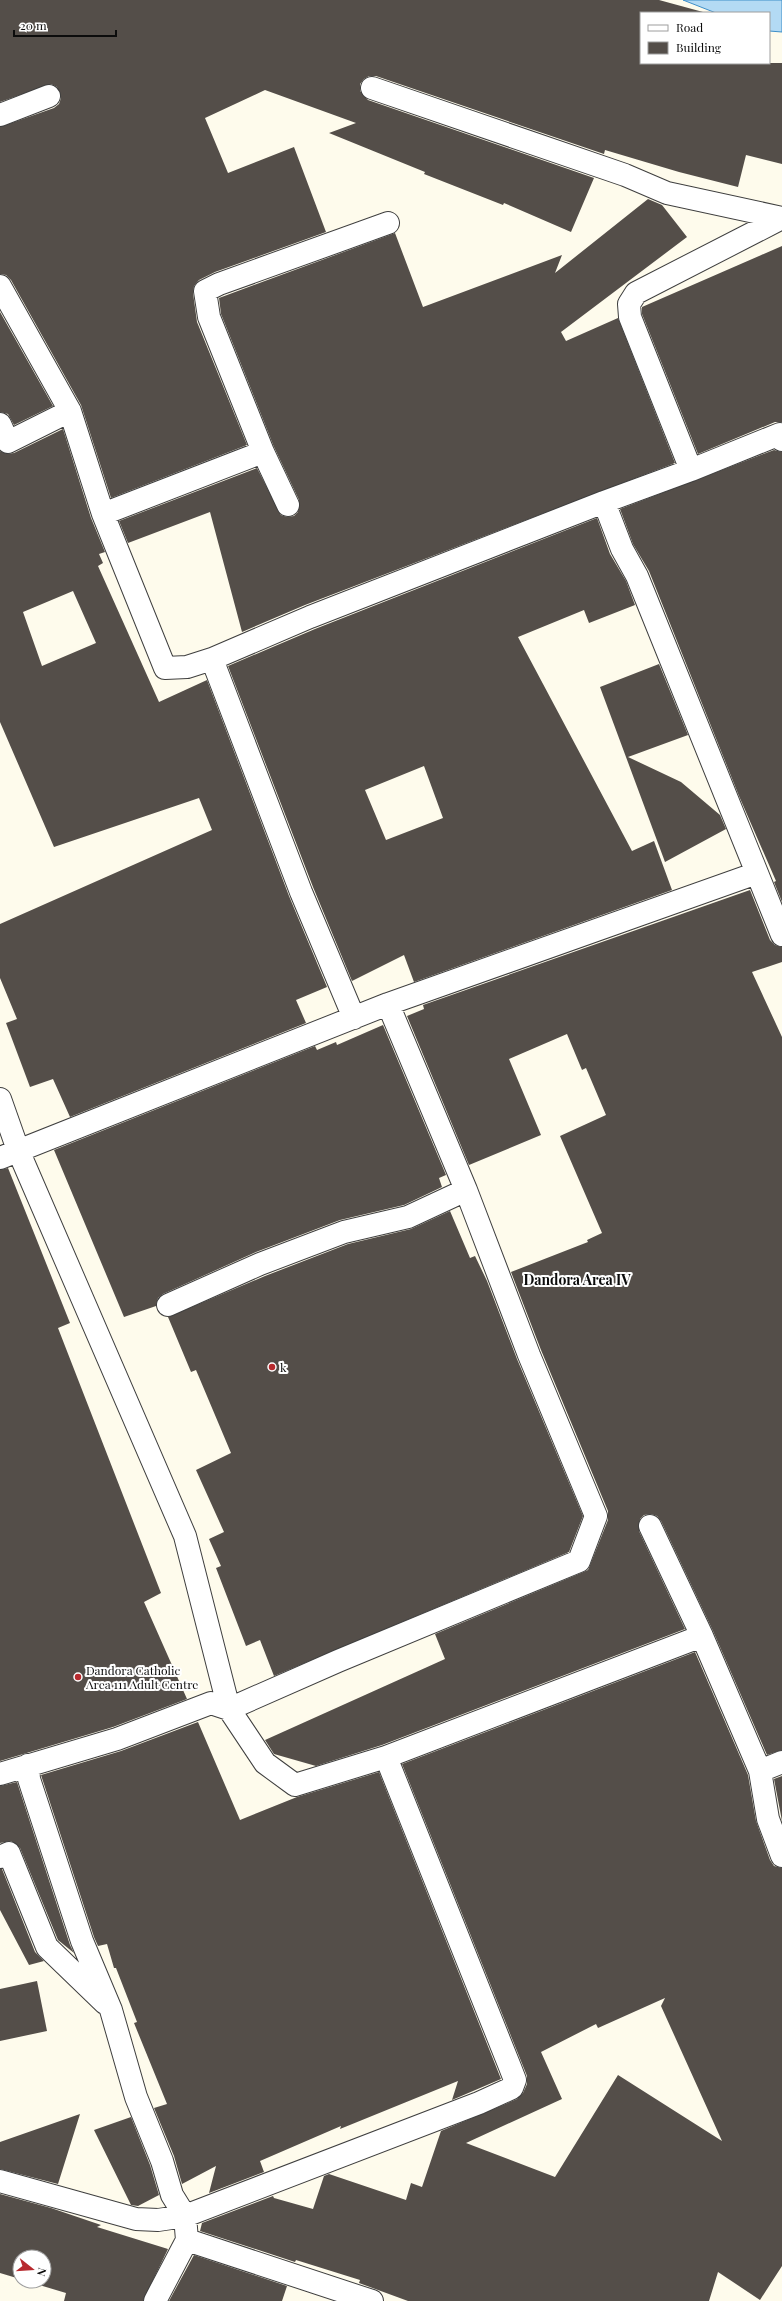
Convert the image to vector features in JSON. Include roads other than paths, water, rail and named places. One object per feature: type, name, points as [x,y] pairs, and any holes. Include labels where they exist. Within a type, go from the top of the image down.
[{"type":"street","points":[[372,88],[624,175],[667,193],[782,218]]},
{"type":"street","points":[[0,116],[49,96]]},
{"type":"street","points":[[691,470],[630,317],[630,304],[636,293],[782,218]]},
{"type":"street","points":[[288,505],[263,452],[208,317],[205,291],[218,284],[388,223]]},
{"type":"street","points":[[0,286],[70,411],[102,514],[165,668],[187,667],[212,660],[310,617],[604,502],[781,436]]},
{"type":"street","points":[[0,424],[8,442],[70,411]]},
{"type":"street","points":[[102,514],[263,452]]},
{"type":"street","points":[[604,502],[622,550],[637,576],[782,935]]},
{"type":"street","points":[[212,660],[300,892],[354,1018]]},
{"type":"street","points":[[9,1154],[388,1004],[757,873]]},
{"type":"street","points":[[0,1774],[117,1738],[211,1703],[229,1709],[338,1660],[579,1561],[596,1516],[529,1355],[466,1190],[388,1004]]},
{"type":"street","points":[[0,1099],[9,1154],[185,1536],[229,1709],[265,1763],[295,1785],[386,1757],[702,1636]]},
{"type":"street","points":[[168,1305],[260,1264],[344,1232],[408,1217],[466,1190]]},
{"type":"street","points":[[650,1526],[702,1636],[760,1771],[768,1819],[782,1856]]},
{"type":"street","points":[[0,2181],[136,2219],[158,2220],[184,2216],[478,2103],[512,2088],[515,2080],[510,2066],[386,1757]]},
{"type":"street","points":[[760,1771],[782,1762]]},
{"type":"street","points":[[28,1766],[29,1779],[82,1941],[111,2010],[136,2097],[162,2161],[172,2195],[184,2216],[187,2240],[155,2301]]},
{"type":"street","points":[[0,1857],[9,1853],[46,1947],[111,2010]]},
{"type":"street","points":[[187,2240],[372,2301]]},
{"type":"water","points":[[683,0],[782,0],[782,32],[770,31],[770,12],[713,12]]},
{"type":"place","name":"k","points":[[272,1367]]},
{"type":"place","name":"Dandora Catholic Area 111 Adult Centre","points":[[78,1677]]},
{"type":"district","name":"Dandora Area IV","points":[[577,1279]]}]
